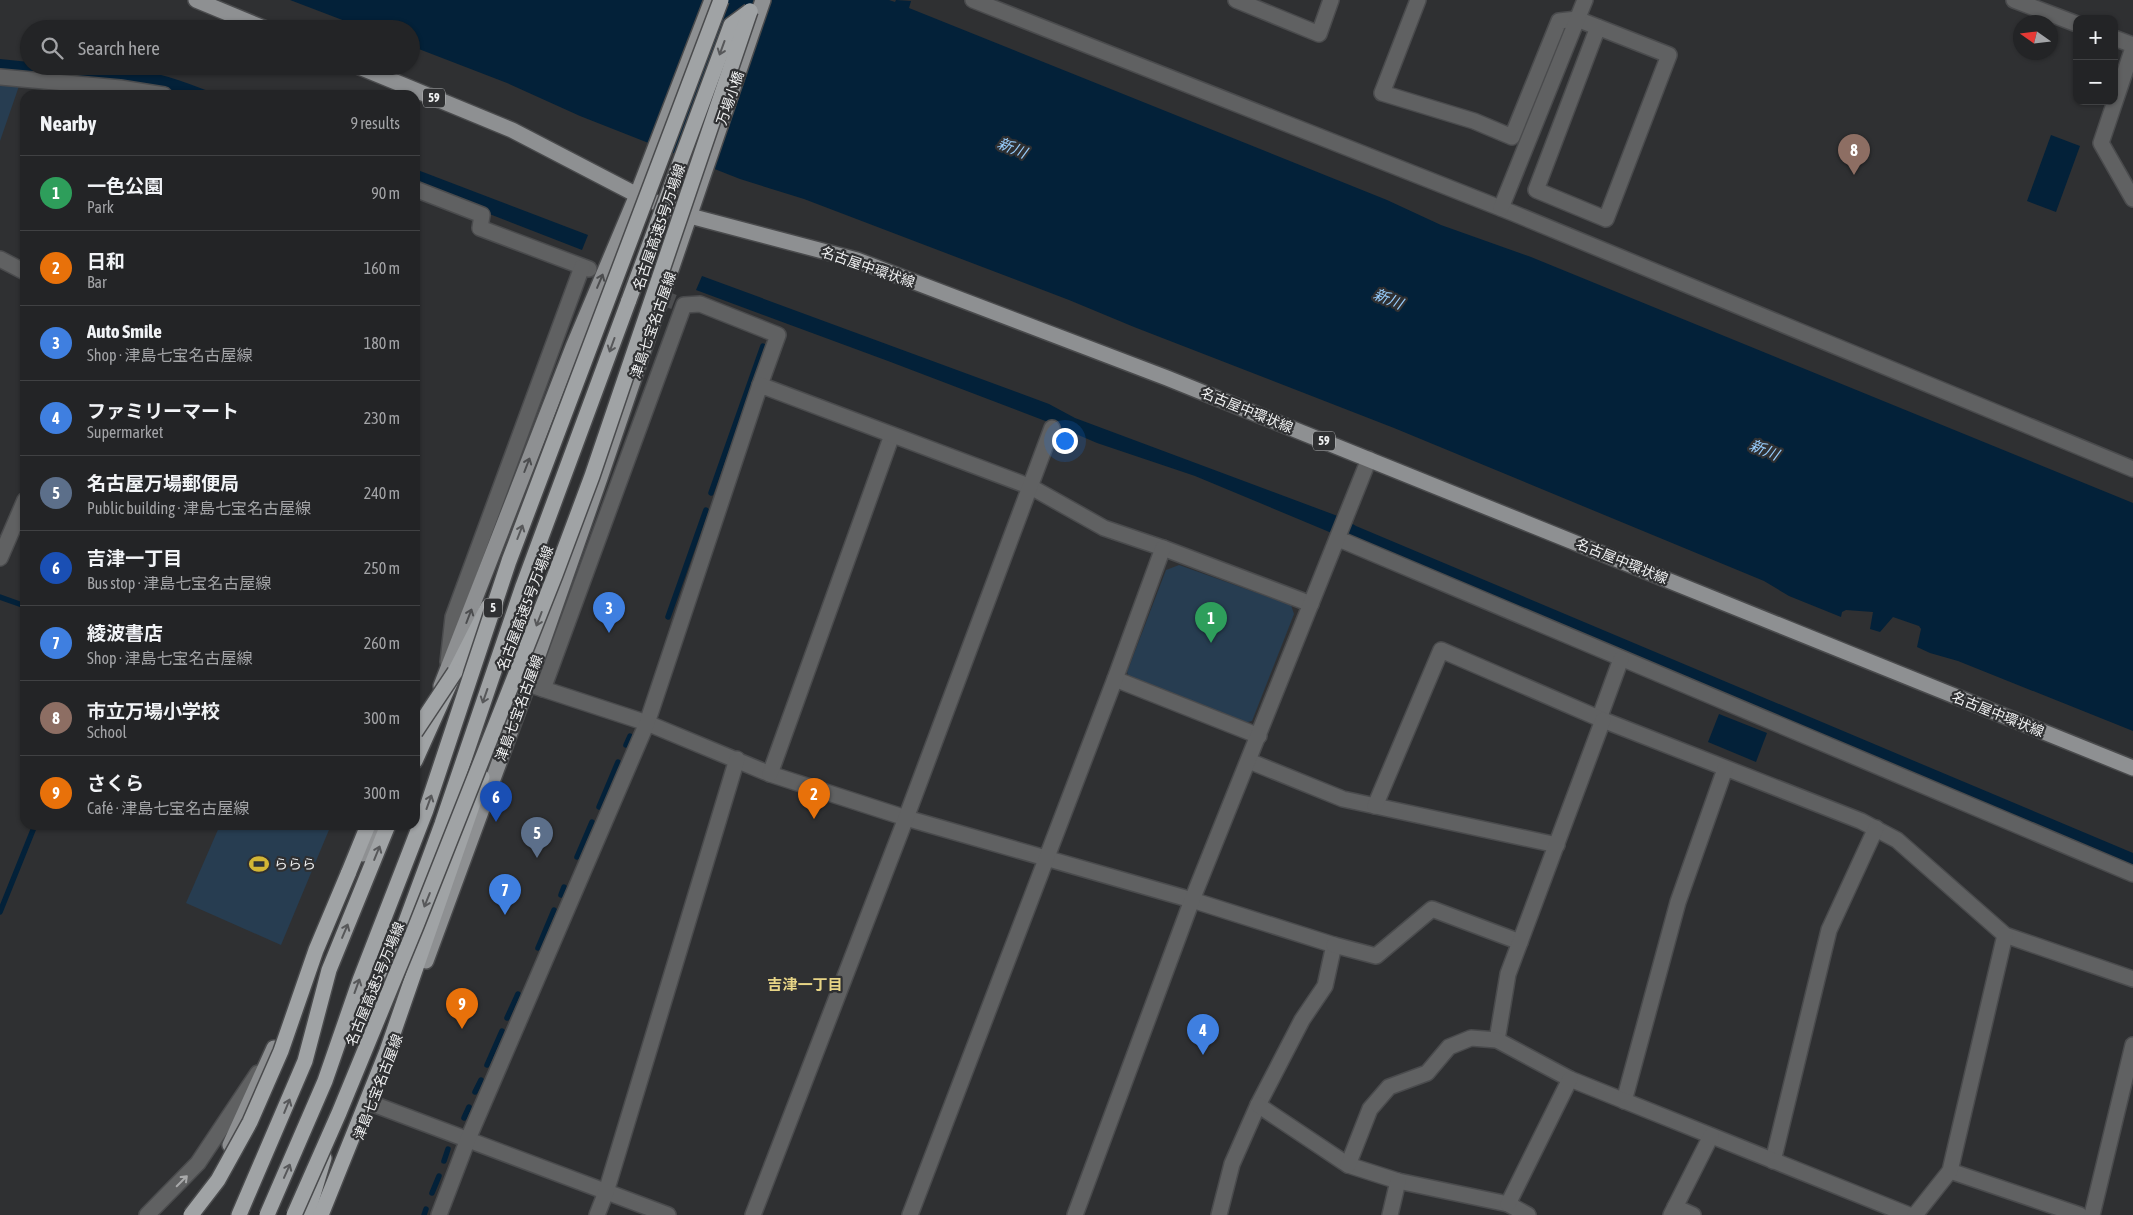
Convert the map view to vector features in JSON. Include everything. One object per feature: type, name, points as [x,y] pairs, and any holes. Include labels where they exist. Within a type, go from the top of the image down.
[{"type":"highway","name":"名古屋高速5号万場線","points":[[420,825],[509,561],[721,0]]},
{"type":"highway","name":"名古屋高速5号万場線","points":[[294,1215],[523,679],[752,5]]},
{"type":"highway","points":[[307,1215],[346,1083],[442,824],[523,586],[731,25],[752,5]]},
{"type":"highway","points":[[420,724],[485,615],[509,561]]},
{"type":"highway","points":[[420,750],[451,673]]},
{"type":"highway","points":[[324,1215],[523,679]]},
{"type":"highway","points":[[191,1215],[218,1180],[250,1122],[282,1051],[316,950],[366,830]]},
{"type":"highway","points":[[240,1215],[305,1061],[332,964],[386,830]]},
{"type":"highway","name":"名古屋高速5号万場線","points":[[267,1215],[324,1081],[360,980],[418,830]]},
{"type":"main road","points":[[196,0],[244,20]]},
{"type":"main road","points":[[420,732],[451,673],[573,347],[637,195],[712,0]]},
{"type":"main road","name":"万場小橋","points":[[696,195],[763,0]]},
{"type":"main road","name":"名古屋中環状線","points":[[379,75],[415,90]]},
{"type":"main road","name":"名古屋中環状線","points":[[420,92],[512,130],[637,195],[690,216],[857,260],[1167,378],[2133,768]]},
{"type":"main road","name":"津島七宝名古屋線","points":[[324,1215],[373,1104],[696,195]]},
{"type":"main road","points":[[199,1215],[375,830]]},
{"type":"street","points":[[973,0],[1501,208],[2133,469]]},
{"type":"street","points":[[1236,0],[1319,34],[1331,0]]},
{"type":"street","points":[[1418,0],[1382,93],[1474,122],[1512,137],[1559,21],[1577,19],[1598,27],[1669,55],[1606,219],[1536,190],[1598,27]]},
{"type":"street","points":[[1501,208],[1585,0]]},
{"type":"street","points":[[2014,0],[2073,22]]},
{"type":"street","points":[[2118,40],[2133,47],[2101,143],[2133,199]]},
{"type":"street","points":[[0,77],[133,90]]},
{"type":"street","points":[[420,191],[482,215],[480,228],[585,268],[453,617],[451,673]]},
{"type":"street","points":[[0,259],[20,269]]},
{"type":"street","points":[[439,1215],[468,1139],[647,723],[778,335],[700,304],[679,304],[543,689]]},
{"type":"street","points":[[760,385],[1031,487],[1104,528],[1163,548],[1311,604]]},
{"type":"street","points":[[753,1215],[906,818],[1052,428]]},
{"type":"street","points":[[770,774],[892,436]]},
{"type":"street","points":[[1075,1215],[1192,900],[1369,459]]},
{"type":"street","points":[[0,558],[20,512]]},
{"type":"street","points":[[1337,540],[1346,542],[2133,874]]},
{"type":"street","points":[[910,1215],[1115,679],[1163,548]]},
{"type":"street","points":[[1375,806],[1441,650],[1601,720],[1876,828],[1897,840],[2005,935],[2133,979]]},
{"type":"street","points":[[1497,1040],[1508,974],[1557,845],[1621,659]]},
{"type":"street","points":[[523,679],[543,689],[647,723],[770,774],[906,818],[1192,900],[1334,945],[1376,956],[1432,909],[1520,942]]},
{"type":"street","points":[[1115,679],[1259,736]]},
{"type":"street","points":[[597,1215],[606,1192],[736,759]]},
{"type":"street","points":[[1249,761],[1343,799],[1557,845]]},
{"type":"street","points":[[1624,1101],[1678,902],[1726,769]]},
{"type":"street","points":[[1773,1160],[1829,930],[1876,828]]},
{"type":"street","points":[[1915,1215],[1950,1171],[2005,935]]},
{"type":"street","points":[[1219,1215],[1232,1164],[1258,1105],[1302,1020],[1325,986],[1334,945]]},
{"type":"street","points":[[1348,1165],[1370,1108],[1388,1087],[1427,1073],[1450,1047],[1471,1038],[1497,1040],[1570,1079],[1909,1215]]},
{"type":"street","points":[[2092,1215],[2133,1046]]},
{"type":"street","points":[[147,1215],[198,1163],[274,1049]]},
{"type":"street","points":[[1508,1204],[1570,1079]]},
{"type":"street","points":[[373,1104],[668,1215]]},
{"type":"street","points":[[1258,1105],[1348,1165],[1398,1181],[1508,1204],[1528,1215]]},
{"type":"street","points":[[1693,1215],[1673,1211],[1712,1136]]},
{"type":"street","points":[[1950,1171],[2080,1215]]},
{"type":"street","points":[[1390,1215],[1398,1181]]},
{"type":"shaded area","points":[[0,83],[19,86],[0,141]]},
{"type":"shaded area","points":[[1179,565],[1291,605],[1294,614],[1252,721],[1243,723],[1130,679],[1127,672],[1166,570]]},
{"type":"shaded area","name":"ららら","points":[[218,830],[329,830],[281,945],[186,903]]},
{"type":"water","name":"新川","points":[[290,0],[911,1],[909,8],[1387,200],[1441,225],[1531,257],[2133,503],[2133,731],[1958,661],[1917,647],[1921,629],[1919,626],[1893,617],[1880,632],[1870,629],[1873,612],[1846,610],[1842,612],[1841,617],[1789,596],[1764,581],[1394,428],[1069,300],[804,199],[740,179],[580,116],[507,83],[420,49],[420,20],[342,20]]},
{"type":"water","points":[[0,59],[20,61],[20,75],[161,75],[205,90],[161,90],[0,73]]},
{"type":"water","points":[[2051,135],[2080,146],[2056,212],[2027,201]]},
{"type":"water","points":[[420,171],[588,235],[582,250],[420,187]]},
{"type":"water","points":[[702,276],[1049,404],[1075,418],[1343,518],[1356,526],[2133,853],[2133,867],[1195,476],[1097,443],[1048,422],[696,290]]},
{"type":"water","points":[[1719,714],[1767,733],[1756,762],[1708,742]]},
{"type":"waterway","points":[[711,493],[763,346]]},
{"type":"waterway","points":[[668,617],[706,510]]},
{"type":"waterway","points":[[0,597],[20,604]]},
{"type":"waterway","points":[[626,745],[630,736]]},
{"type":"waterway","points":[[599,807],[618,762]]},
{"type":"waterway","points":[[577,857],[592,822]]},
{"type":"waterway","points":[[0,912],[33,830]]},
{"type":"waterway","points":[[561,895],[564,887]]},
{"type":"waterway","points":[[538,948],[554,910]]},
{"type":"waterway","points":[[507,1018],[518,994]]},
{"type":"waterway","points":[[487,1065],[502,1031]]},
{"type":"waterway","points":[[475,1092],[481,1080]]},
{"type":"waterway","points":[[464,1118],[469,1107]]},
{"type":"waterway","points":[[444,1161],[448,1149]]},
{"type":"waterway","points":[[432,1193],[439,1176]]},
{"type":"waterway","points":[[424,1215],[426,1209]]},
{"type":"tunnel","points":[[604,275],[674,302]]},
{"type":"place","name":"市立万場小学校","points":[[1854,175]]},
{"type":"place","name":"Auto Smile","points":[[609,633]]},
{"type":"place","name":"一色公園","points":[[1211,643]]},
{"type":"place","name":"日和","points":[[814,819]]},
{"type":"place","name":"吉津一丁目","points":[[496,822]]},
{"type":"place","name":"名古屋万場郵便局","points":[[537,858]]},
{"type":"place","name":"ららら","points":[[259,864]]},
{"type":"place","name":"綾波書店","points":[[505,915]]},
{"type":"place","name":"さくら","points":[[462,1029]]},
{"type":"place","name":"ファミリーマート","points":[[1203,1055]]},
{"type":"district","name":"吉津一丁目","points":[[805,985]]}]
